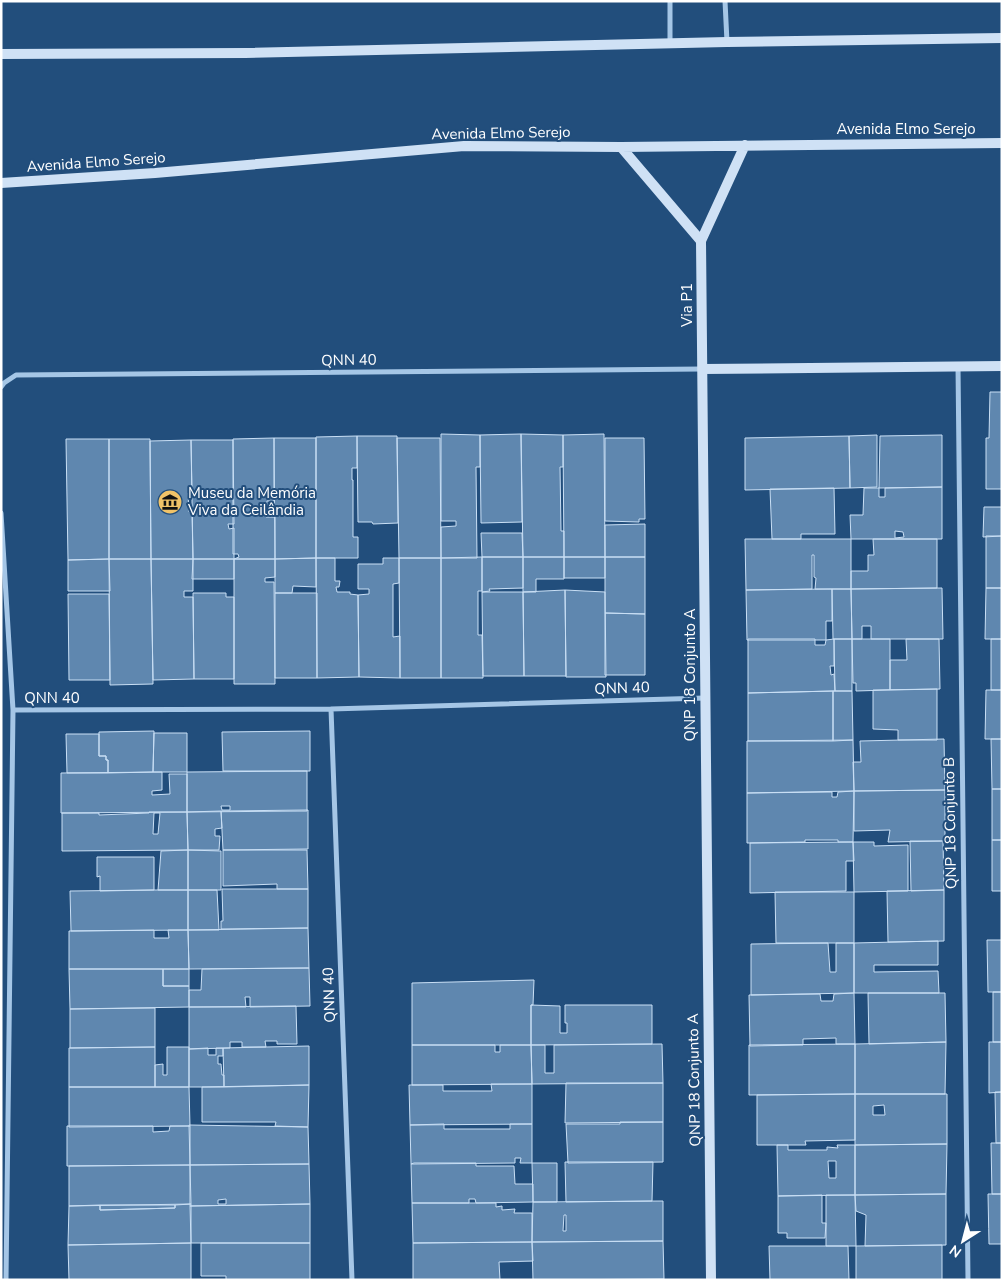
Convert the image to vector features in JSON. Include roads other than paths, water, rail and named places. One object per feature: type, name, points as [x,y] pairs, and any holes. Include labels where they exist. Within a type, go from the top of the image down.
[{"type":"main road","points":[[1,62],[5,54],[245,53],[670,43],[1002,38]]},
{"type":"main road","name":"Avenida Elmo Serejo","points":[[1,183],[155,173],[464,146],[621,147],[1002,143]]},
{"type":"main road","name":"Via P1","points":[[702,369],[701,241],[746,145]]},
{"type":"main road","points":[[621,147],[701,241]]},
{"type":"main road","points":[[702,369],[1002,366]]},
{"type":"main road","name":"QNP 18 Conjunto A","points":[[702,369],[711,1280]]},
{"type":"street","points":[[670,1],[670,43]]},
{"type":"street","points":[[725,1],[726,42]]},
{"type":"street","name":"QNP 18 Conjunto B","points":[[958,366],[968,1280]]},
{"type":"street","name":"QNN 40","points":[[1,388],[4,383],[16,375],[702,369]]},
{"type":"street","name":"QNN 40","points":[[1,513],[13,710],[6,1280]]},
{"type":"street","name":"QNN 40","points":[[13,710],[331,710],[705,698]]},
{"type":"street","name":"QNN 40","points":[[331,710],[352,1280]]},
{"type":"place","name":"Museu da Memória Viva da Ceilândia","points":[[170,502]]}]
